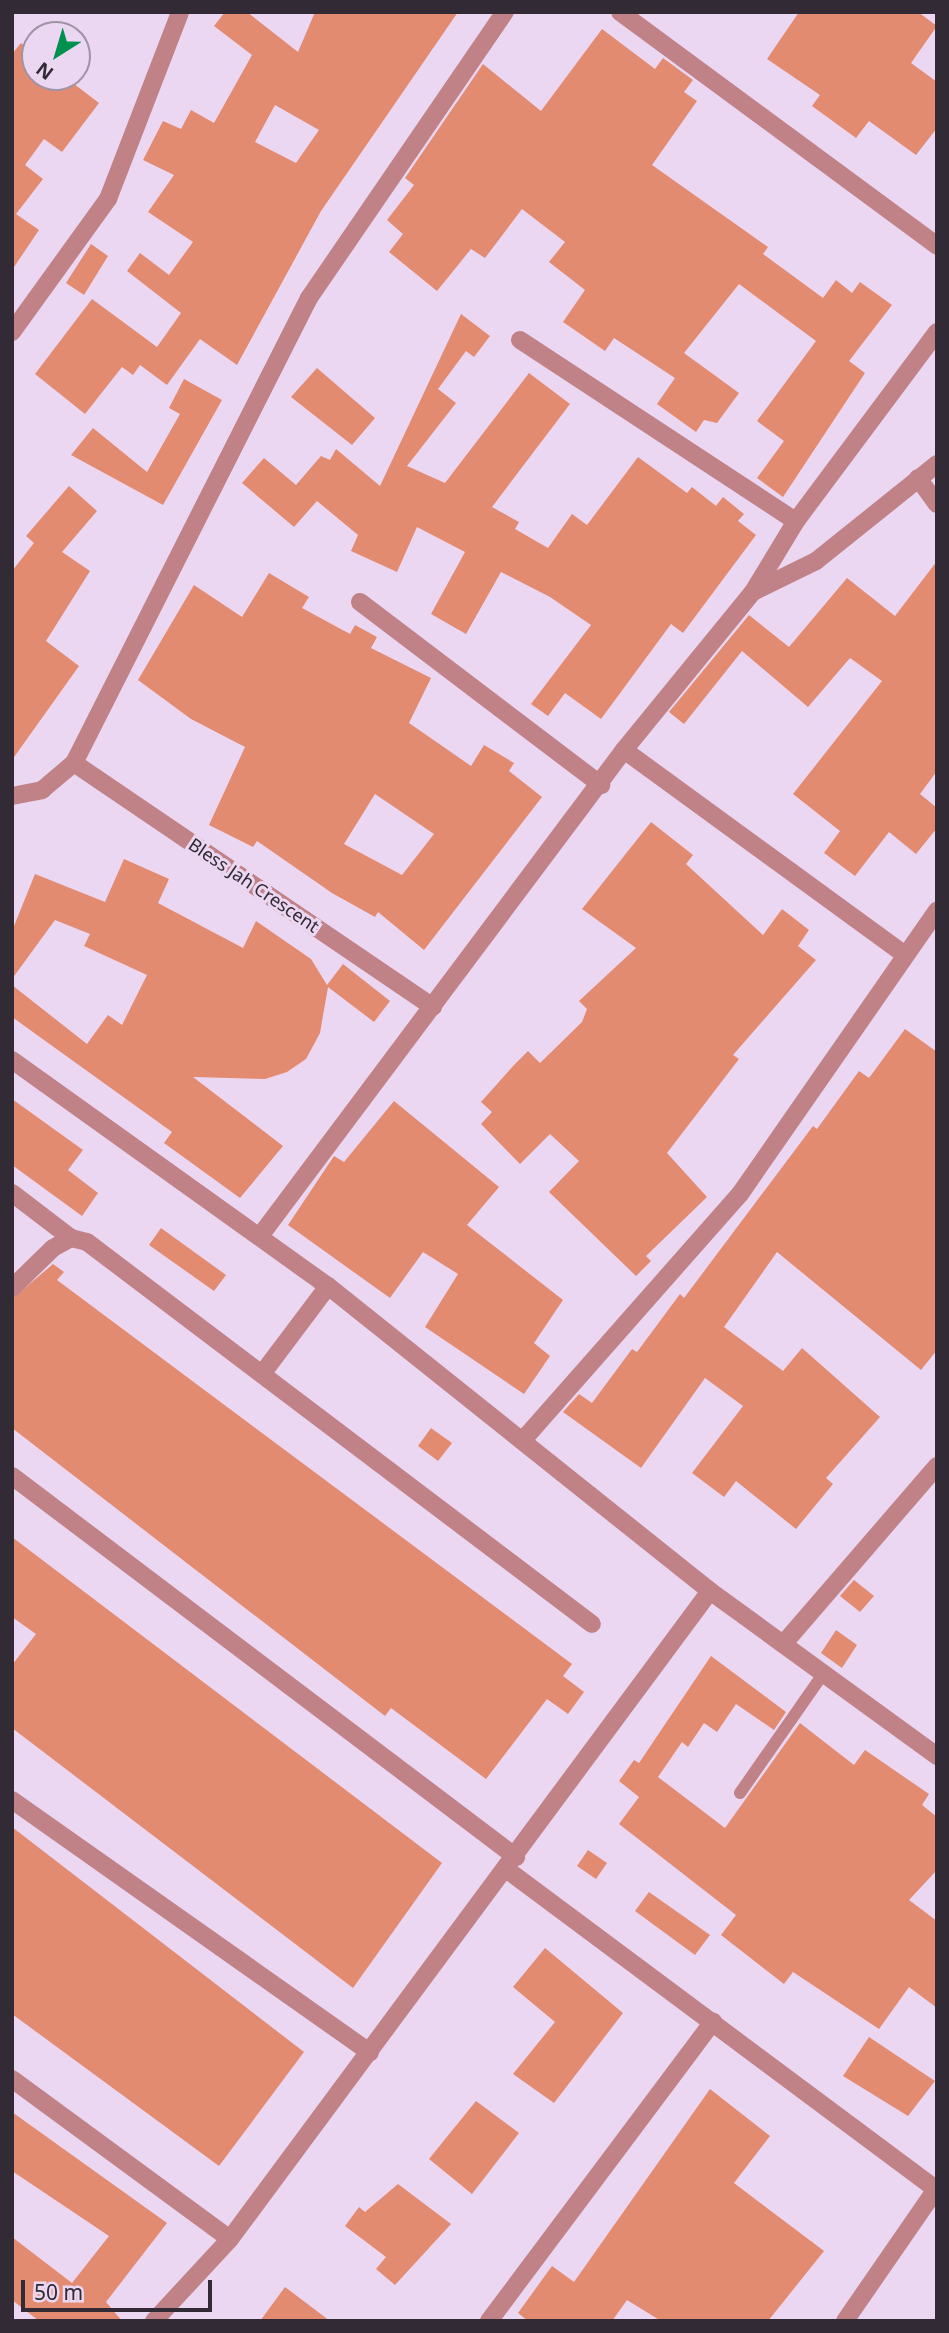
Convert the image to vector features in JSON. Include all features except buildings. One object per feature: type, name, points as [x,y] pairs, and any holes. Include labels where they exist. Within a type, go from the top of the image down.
[{"type":"street","points":[[12,332],[108,199],[180,12]]},
{"type":"street","points":[[12,796],[42,790],[74,764],[309,298],[505,12]]},
{"type":"street","points":[[620,12],[937,246]]},
{"type":"street","points":[[260,1236],[601,785],[624,750],[753,592],[796,521],[937,332]]},
{"type":"street","points":[[520,340],[796,521]]},
{"type":"street","points":[[753,592],[816,561],[937,464]]},
{"type":"street","points":[[918,478],[937,505]]},
{"type":"street","points":[[360,602],[601,785]]},
{"type":"street","points":[[624,750],[905,956]]},
{"type":"street","name":"Bless Jah Crescent","points":[[74,764],[433,1007]]},
{"type":"street","points":[[523,1440],[740,1194],[937,911]]},
{"type":"street","points":[[12,1060],[328,1286],[710,1591],[785,1642],[823,1674],[937,1756]]},
{"type":"street","points":[[12,1193],[71,1238],[87,1242],[592,1624]]},
{"type":"street","points":[[12,1288],[71,1238]]},
{"type":"street","points":[[262,1374],[328,1286]]},
{"type":"street","points":[[785,1642],[937,1466]]},
{"type":"street","points":[[12,1476],[713,2022],[937,2189],[845,2321]]},
{"type":"street","points":[[155,2321],[230,2239],[710,1591]]},
{"type":"street","points":[[12,1800],[370,2053]]},
{"type":"street","points":[[489,2321],[713,2022]]},
{"type":"street","points":[[15,2087],[230,2239]]},
{"type":"lane","points":[[740,1793],[823,1674]]}]
